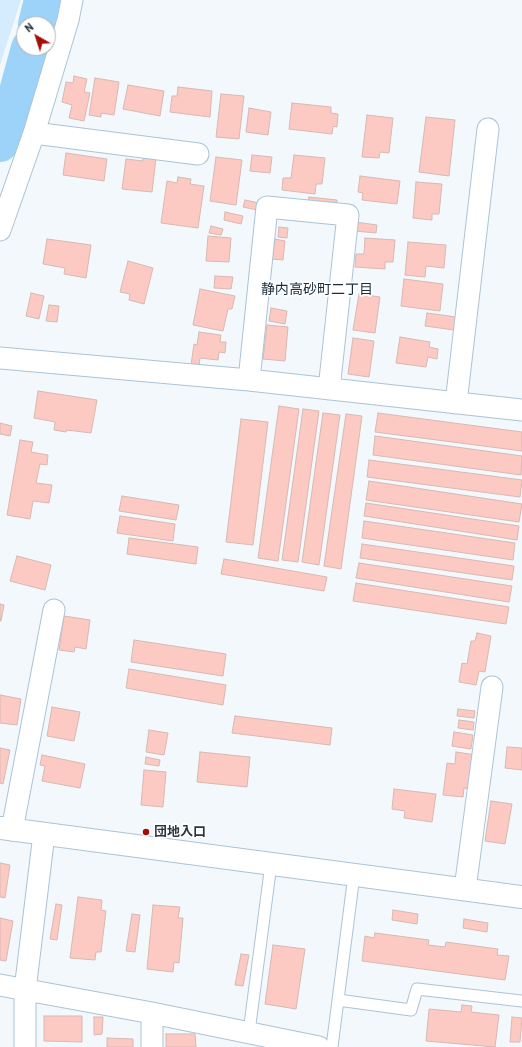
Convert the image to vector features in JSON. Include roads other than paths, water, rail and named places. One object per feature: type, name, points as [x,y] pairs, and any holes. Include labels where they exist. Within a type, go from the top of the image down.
[{"type":"street","points":[[0,230],[34,133],[68,20],[72,0]]},
{"type":"street","points":[[456,403],[488,129]]},
{"type":"street","points":[[34,133],[198,154]]},
{"type":"street","points":[[249,380],[267,207],[348,215],[329,389]]},
{"type":"street","points":[[0,358],[249,380],[522,410]]},
{"type":"street","points":[[54,610],[6,829],[522,897]]},
{"type":"street","points":[[465,889],[492,687]]},
{"type":"street","points":[[25,1047],[25,990],[44,834]]},
{"type":"street","points":[[0,985],[250,1032],[286,1043],[319,1047]]},
{"type":"street","points":[[152,1013],[152,1047]]},
{"type":"lane","points":[[250,1032],[271,864]]},
{"type":"lane","points":[[332,1047],[354,875]]},
{"type":"lane","points":[[338,1000],[411,1010],[417,989],[522,1001]]},
{"type":"waterway","points":[[39,16],[43,0]]},
{"type":"waterway","points":[[0,143],[16,99],[28,56]]},
{"type":"place","name":"団地入口","points":[[146,832]]},
{"type":"district","name":"静内高砂町二丁目","points":[[317,289]]}]
